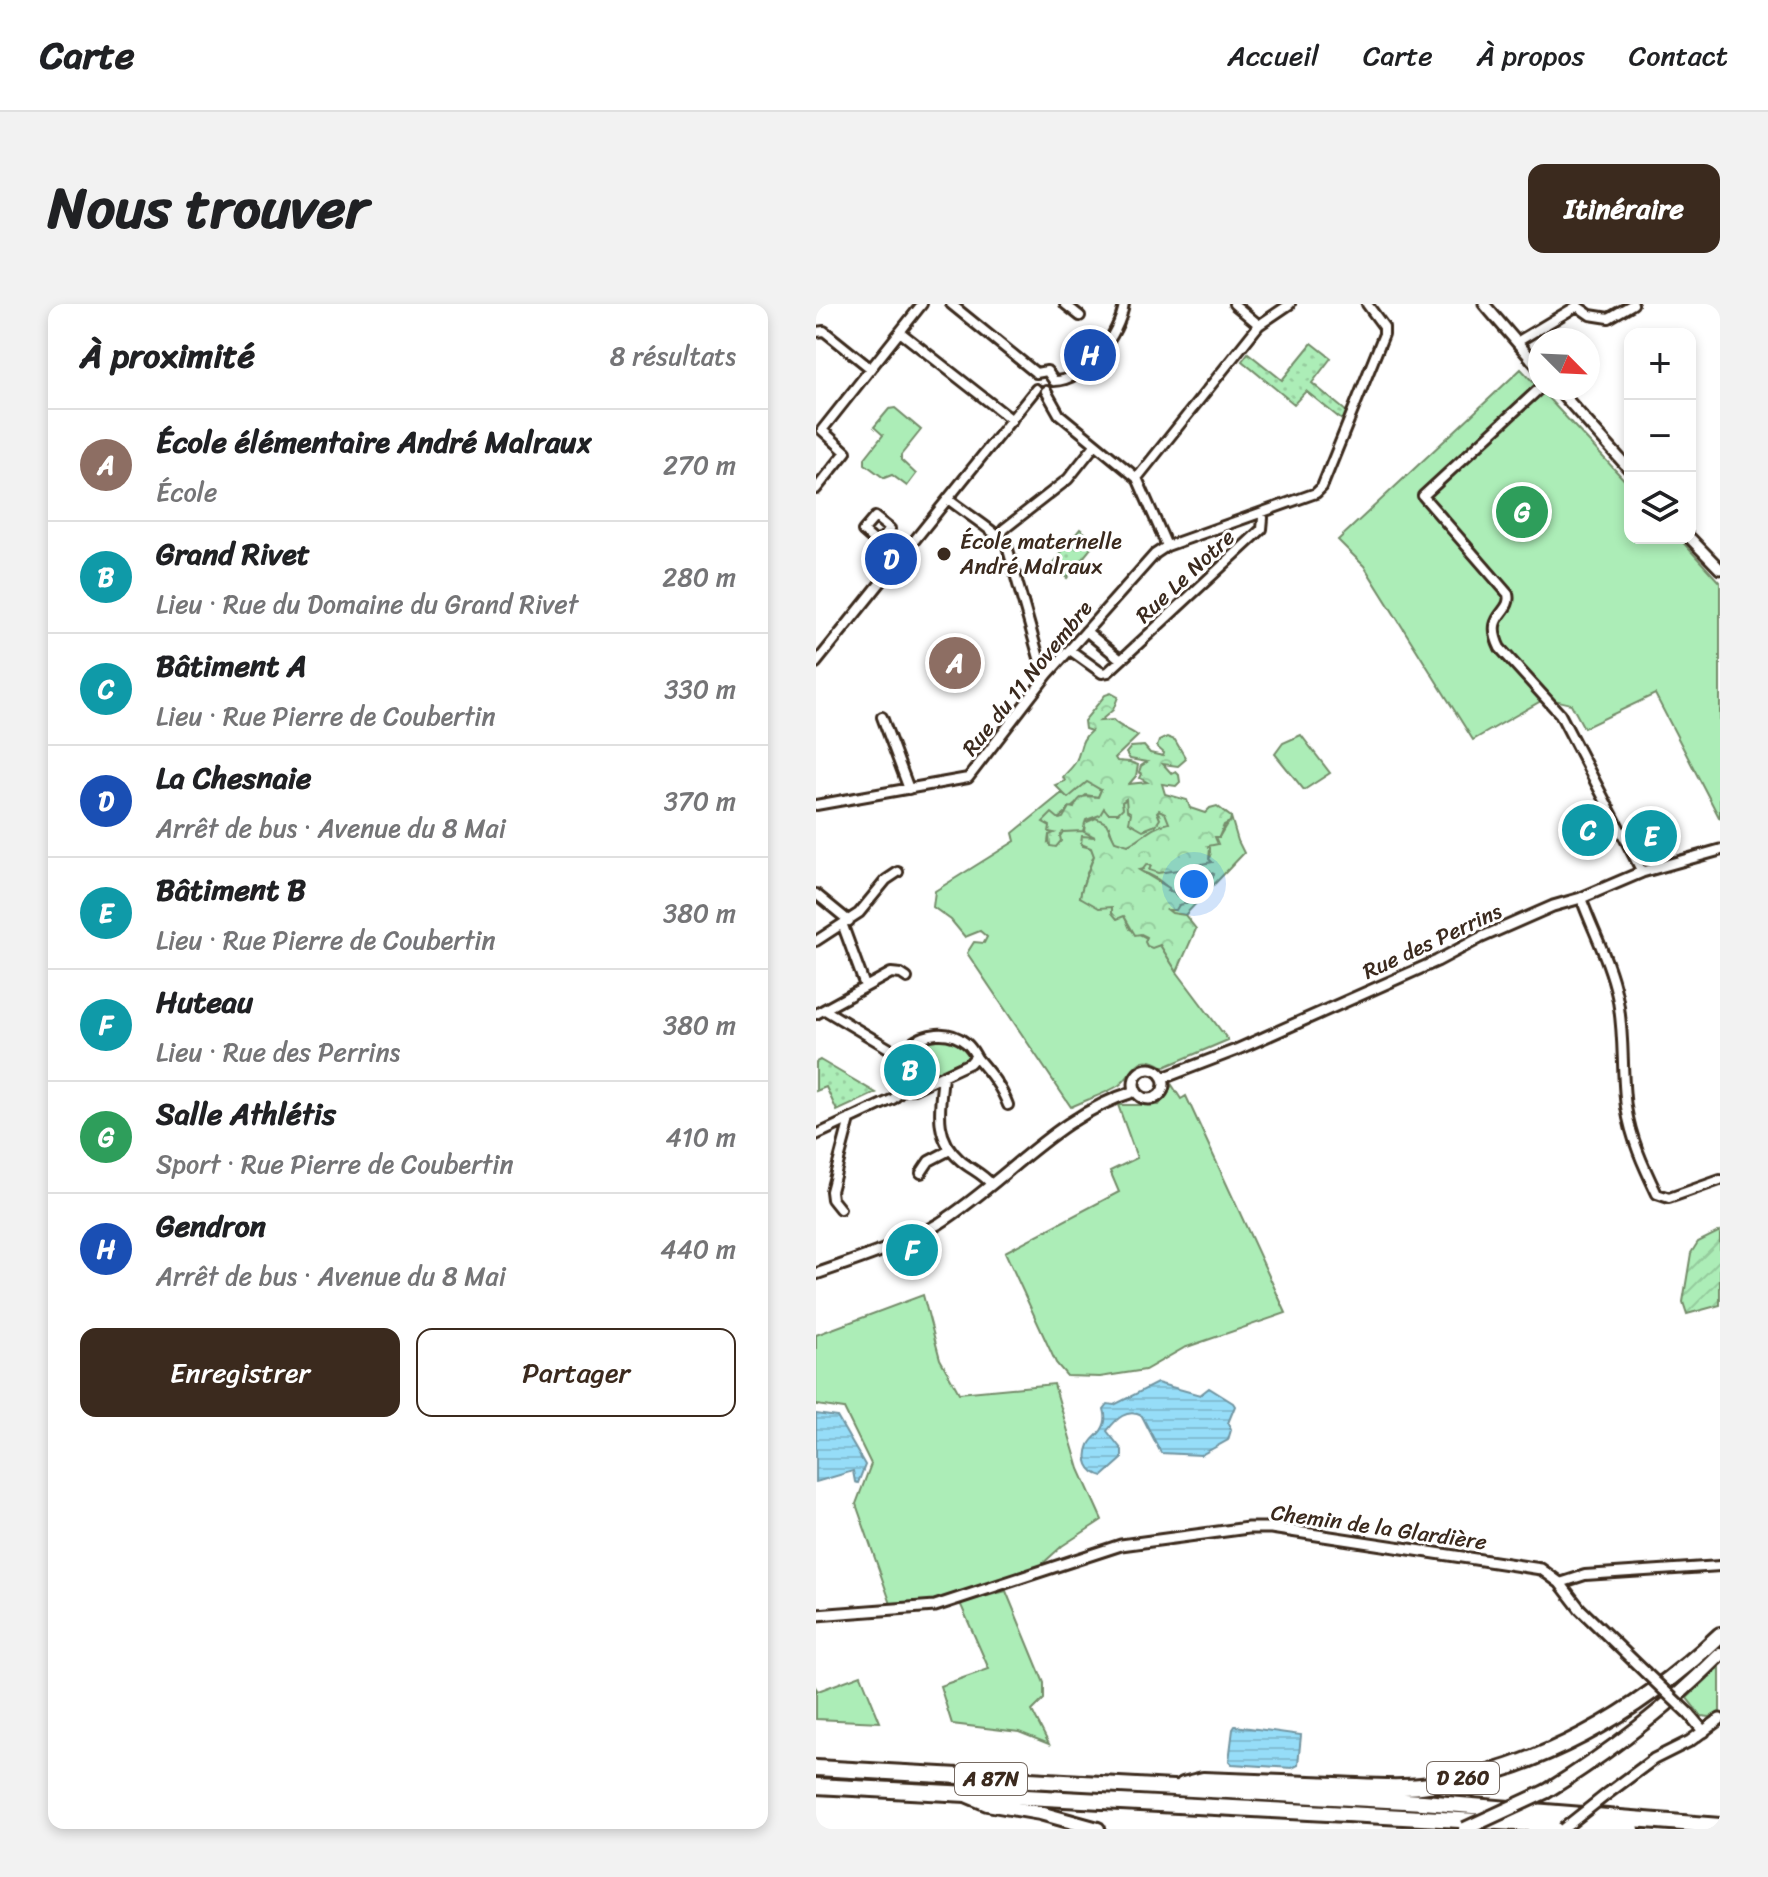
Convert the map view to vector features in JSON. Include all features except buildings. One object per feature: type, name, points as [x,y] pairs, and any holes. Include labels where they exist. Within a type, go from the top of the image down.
[{"type":"highway","name":"D 260","points":[[1166,1789],[1203,1780],[1421,1786],[1493,1771],[1565,1744],[1634,1706],[1656,1691],[1720,1635]]},
{"type":"highway","name":"D 260","points":[[1465,1829],[1547,1791],[1638,1728],[1720,1655]]},
{"type":"highway","name":"A 87N","points":[[816,1768],[1423,1802],[1720,1826]]},
{"type":"highway","name":"A 87N","points":[[816,1786],[1632,1829]]},
{"type":"highway","points":[[961,1794],[987,1804],[1040,1813],[1098,1829]]},
{"type":"street","points":[[816,489],[846,452],[822,430],[922,304]]},
{"type":"street","points":[[951,304],[1036,373],[1047,371],[1054,381]]},
{"type":"street","points":[[963,314],[971,304]]},
{"type":"street","points":[[1065,304],[1080,316]]},
{"type":"street","points":[[1054,381],[1066,380],[1084,370],[1117,329],[1124,304]]},
{"type":"street","points":[[1234,304],[1259,325]]},
{"type":"street","points":[[1137,478],[1259,325],[1290,304]]},
{"type":"street","name":"Rue du 11 Novembre","points":[[816,805],[968,778],[1048,674],[1155,554],[1167,546],[1316,493],[1322,487],[1384,334],[1384,327],[1367,304]]},
{"type":"street","points":[[1484,304],[1528,355]]},
{"type":"street","points":[[1517,342],[1577,305],[1590,315],[1609,318],[1633,304]]},
{"type":"street","points":[[816,332],[824,331],[870,368]]},
{"type":"street","points":[[900,332],[1012,420]]},
{"type":"street","points":[[1036,373],[1032,382],[1036,389],[1046,391],[1054,381]]},
{"type":"street","points":[[816,663],[1036,389]]},
{"type":"street","points":[[1046,391],[1059,414],[1137,478],[1167,546]]},
{"type":"street","points":[[1528,399],[1423,496],[1508,594],[1508,604],[1495,621],[1495,638],[1500,648],[1560,714],[1642,872]]},
{"type":"street","points":[[1568,400],[1624,463]]},
{"type":"street","points":[[1000,536],[1004,529],[1068,479],[1095,445]]},
{"type":"street","points":[[948,499],[991,533],[1000,536],[1007,546],[1041,665],[1048,674]]},
{"type":"street","name":"Rue Le Notre","points":[[1121,660],[1262,529],[1261,513]]},
{"type":"street","points":[[878,544],[873,550],[876,570],[883,579]]},
{"type":"street","points":[[1696,544],[1720,569]]},
{"type":"street","points":[[1070,650],[1102,673],[1108,672],[1121,660],[1086,631]]},
{"type":"street","points":[[882,717],[909,789]]},
{"type":"street","name":"Rue des Perrins","points":[[1163,1078],[1236,1050],[1553,906],[1581,898],[1642,872],[1720,850]]},
{"type":"street","points":[[816,941],[859,913],[886,880],[898,872]]},
{"type":"street","points":[[816,894],[846,923],[865,986]]},
{"type":"street","points":[[1581,898],[1617,995],[1622,1022],[1629,1125],[1636,1150],[1657,1194],[1669,1198],[1720,1180]]},
{"type":"street","points":[[821,1012],[891,973],[907,978]]},
{"type":"street","points":[[821,1012],[900,1055]]},
{"type":"street","points":[[942,1033],[963,1041],[974,1051],[975,1057],[972,1062],[914,1089],[904,1089],[898,1084],[895,1074],[900,1055],[909,1044],[921,1037],[942,1033]]},
{"type":"street","points":[[975,1057],[980,1059],[1008,1105]]},
{"type":"street","points":[[1152,1069],[1163,1078],[1163,1087],[1158,1096],[1144,1098],[1136,1091],[1136,1077],[1143,1071],[1152,1069]]},
{"type":"street","points":[[943,1076],[939,1121],[950,1150],[991,1184]]},
{"type":"street","points":[[816,1135],[893,1099],[904,1089]]},
{"type":"street","points":[[816,1274],[913,1238],[942,1221],[1073,1120],[1119,1096],[1136,1091]]},
{"type":"street","points":[[840,1209],[832,1199],[831,1191],[850,1119]]},
{"type":"street","points":[[921,1173],[929,1161],[950,1150]]},
{"type":"street","name":"Chemin de la Glardière","points":[[816,1615],[935,1606],[1121,1545],[1248,1528],[1271,1528],[1541,1569],[1560,1583],[1598,1628],[1704,1732]]},
{"type":"street","points":[[1560,1583],[1585,1575],[1720,1566]]},
{"type":"street","points":[[1563,1829],[1654,1759],[1704,1732],[1720,1719]]},
{"type":"green space","points":[[1312,343],[1331,358],[1312,383],[1347,412],[1343,421],[1306,391],[1294,404],[1242,361],[1248,353],[1282,380]]},
{"type":"green space","points":[[1521,369],[1528,377],[1528,400],[1550,400],[1624,480],[1624,544],[1684,544],[1720,583],[1720,819],[1655,694],[1584,728],[1571,704],[1550,699],[1541,701],[1473,740],[1364,566],[1338,540]]},
{"type":"green space","points":[[895,408],[921,430],[901,455],[901,460],[916,474],[907,486],[892,475],[884,478],[865,464],[865,458],[883,435],[874,427],[889,409]]},
{"type":"green space","points":[[1080,529],[1096,542],[1067,578],[1051,565]]},
{"type":"green space","points":[[1111,693],[1118,697],[1113,710],[1100,721],[1113,720],[1138,736],[1115,758],[1138,765],[1136,776],[1129,784],[1147,782],[1140,778],[1142,774],[1139,772],[1147,762],[1130,759],[1126,753],[1131,747],[1144,746],[1150,753],[1163,756],[1164,753],[1157,747],[1159,741],[1167,737],[1175,740],[1186,759],[1178,766],[1163,764],[1172,774],[1176,772],[1179,775],[1180,782],[1176,786],[1162,784],[1165,794],[1187,800],[1190,808],[1205,813],[1217,806],[1231,817],[1219,837],[1215,837],[1218,844],[1208,846],[1212,862],[1196,865],[1214,874],[1211,882],[1191,885],[1183,875],[1184,869],[1158,873],[1149,870],[1151,866],[1147,864],[1139,870],[1169,888],[1168,891],[1176,896],[1191,899],[1176,910],[1168,910],[1185,915],[1196,929],[1177,972],[1160,945],[1147,946],[1147,937],[1135,935],[1124,916],[1117,919],[1112,907],[1099,908],[1080,897],[1094,856],[1091,848],[1081,844],[1082,836],[1095,837],[1084,832],[1085,824],[1083,831],[1063,832],[1056,847],[1050,846],[1049,835],[1054,833],[1049,832],[1050,826],[1043,822],[1052,813],[1059,819],[1063,818],[1069,807],[1074,808],[1083,797],[1098,797],[1101,790],[1087,782],[1068,798],[1055,785],[1065,781],[1063,777],[1075,763],[1091,731],[1085,729],[1084,721],[1105,695]],"holes":[[[1126,799],[1127,810],[1131,813],[1129,822],[1143,830],[1156,825],[1160,819],[1159,810],[1165,813],[1169,823],[1128,845],[1115,841],[1106,823],[1096,818],[1085,823],[1100,815],[1104,808],[1108,813],[1118,813]]]},
{"type":"green space","points":[[1301,735],[1330,773],[1304,790],[1275,754],[1283,743]]},
{"type":"green space","points":[[1087,781],[1101,790],[1098,797],[1086,795],[1050,826],[1050,832],[1055,833],[1049,835],[1048,842],[1063,831],[1082,831],[1086,820],[1104,808],[1107,810],[1127,799],[1128,806],[1159,814],[1159,810],[1165,812],[1170,823],[1128,846],[1114,841],[1109,826],[1083,846],[1091,848],[1094,855],[1080,897],[1113,907],[1124,915],[1130,929],[1160,945],[1228,1040],[1164,1067],[1147,1060],[1141,1062],[1118,1086],[1071,1107],[967,953],[974,942],[984,943],[987,937],[980,931],[965,937],[951,920],[933,907],[935,891],[1015,841],[1013,833],[1062,793],[1068,797]]},
{"type":"green space","points":[[1231,817],[1244,853],[1185,915],[1172,914],[1168,910],[1176,897],[1155,878],[1138,871],[1147,864],[1160,872],[1184,869],[1211,871],[1196,864],[1212,862],[1208,845],[1219,837]]},
{"type":"green space","points":[[946,1037],[969,1050],[967,1060],[917,1084],[904,1081],[900,1063],[904,1056],[919,1045]]},
{"type":"green space","points":[[820,1060],[876,1093],[837,1111],[826,1087],[816,1091],[816,1062]]},
{"type":"green space","points":[[1172,1085],[1181,1099],[1186,1096],[1286,1313],[1184,1348],[1145,1370],[1100,1377],[1067,1376],[1056,1363],[1005,1252],[1119,1192],[1110,1171],[1137,1158],[1118,1105],[1159,1105]]},
{"type":"green space","points":[[1720,1231],[1720,1305],[1687,1314],[1683,1302],[1691,1253],[1698,1242]]},
{"type":"green space","points":[[923,1295],[940,1359],[959,1393],[1054,1384],[1079,1469],[1102,1520],[1062,1546],[1030,1575],[952,1602],[891,1604],[856,1504],[871,1464],[844,1409],[816,1405],[816,1335]]},
{"type":"green space","points":[[1006,1591],[1044,1683],[1044,1699],[1032,1711],[1049,1744],[1019,1732],[952,1724],[940,1686],[989,1669],[960,1603]]},
{"type":"green space","points":[[1720,1667],[1720,1712],[1710,1717],[1701,1716],[1687,1698]]},
{"type":"green space","points":[[861,1675],[880,1722],[816,1719],[816,1688],[818,1691]]},
{"type":"water","points":[[1157,1383],[1200,1395],[1209,1388],[1233,1403],[1228,1440],[1201,1455],[1161,1453],[1142,1416],[1131,1413],[1118,1419],[1107,1431],[1122,1450],[1122,1459],[1103,1476],[1094,1472],[1088,1465],[1087,1450],[1103,1427],[1104,1409],[1108,1404],[1114,1405]]},
{"type":"water","points":[[816,1414],[837,1417],[865,1465],[858,1483],[853,1471],[816,1482]]},
{"type":"water","points":[[1235,1726],[1301,1735],[1298,1765],[1292,1768],[1232,1764],[1229,1761]]},
{"type":"place","name":"Gendron","points":[[1090,355]]},
{"type":"place","name":"Salle Athlétis","points":[[1522,512]]},
{"type":"place","name":"École maternelle André Malraux","points":[[944,554]]},
{"type":"place","name":"La Chesnaie","points":[[891,559]]},
{"type":"place","name":"École élémentaire André Malraux","points":[[955,663]]},
{"type":"place","name":"Bâtiment A","points":[[1588,830]]},
{"type":"place","name":"Bâtiment B","points":[[1651,836]]},
{"type":"place","name":"Grand Rivet","points":[[910,1070]]},
{"type":"place","name":"Huteau","points":[[912,1250]]}]
